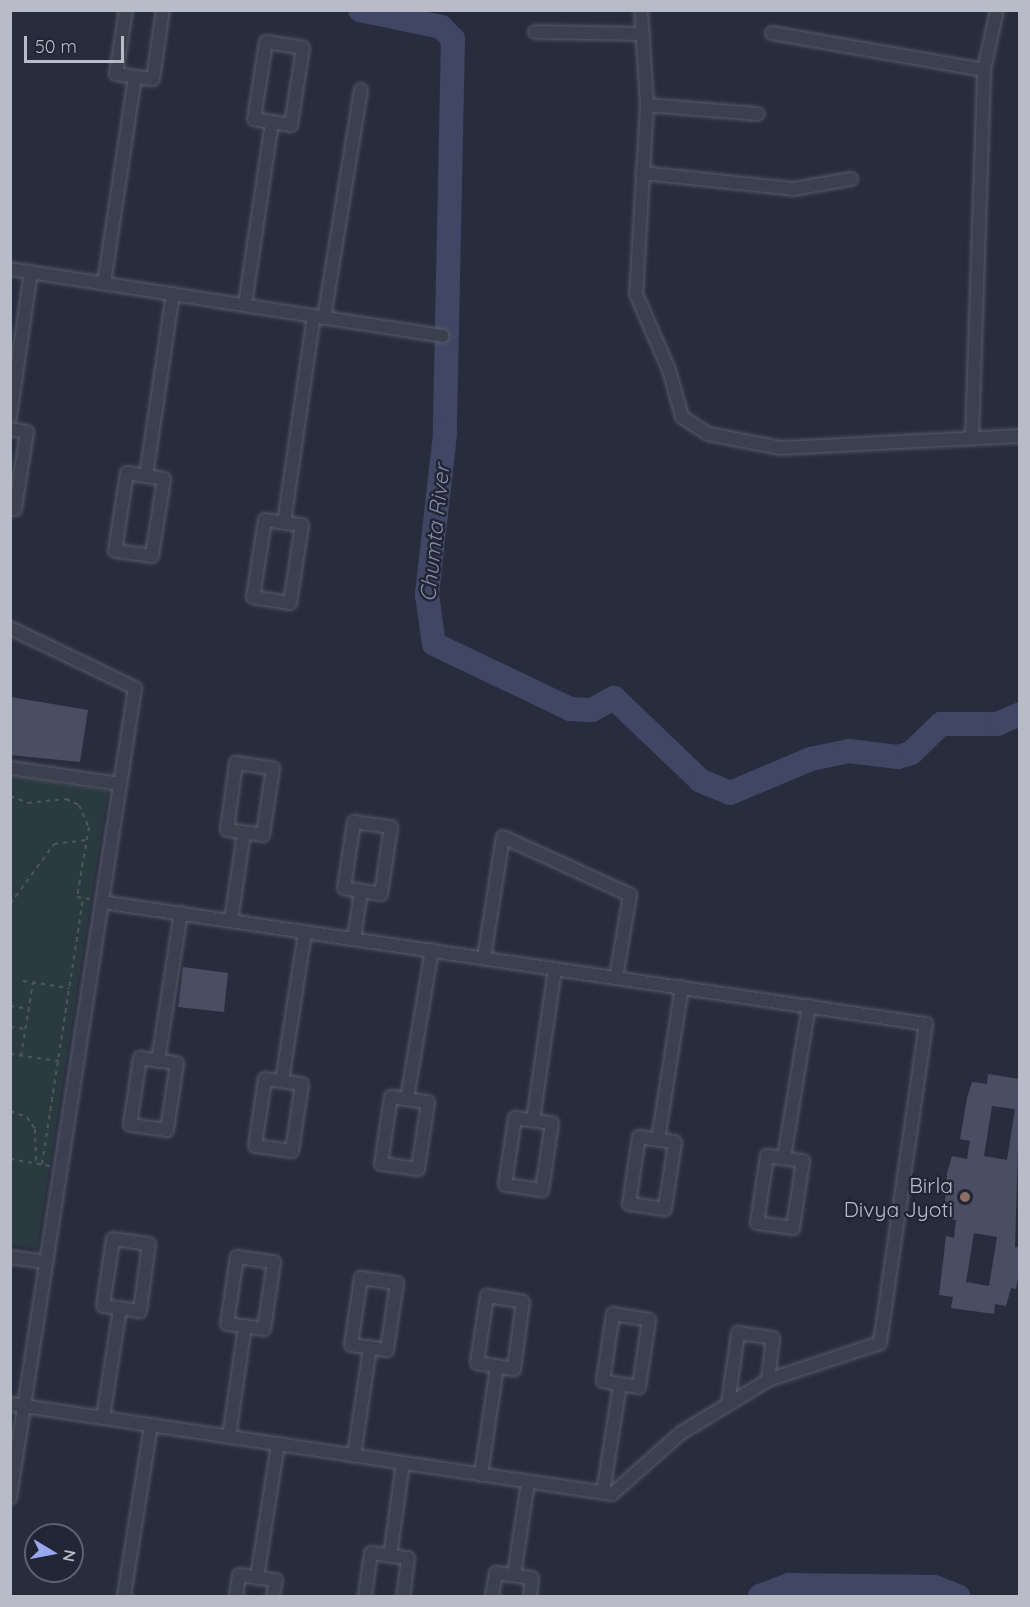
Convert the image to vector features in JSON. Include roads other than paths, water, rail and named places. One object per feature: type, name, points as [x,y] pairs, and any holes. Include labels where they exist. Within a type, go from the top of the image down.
[{"type":"street","points":[[126,10],[116,74],[153,79],[163,10]]},
{"type":"street","points":[[641,10],[647,105],[636,294],[669,370],[678,410],[692,426],[781,448],[1020,436]]},
{"type":"street","points":[[972,437],[984,70],[997,10]]},
{"type":"street","points":[[535,32],[643,34]]},
{"type":"street","points":[[772,33],[984,70]]},
{"type":"street","points":[[266,42],[303,48],[291,125],[272,122],[254,119],[266,42]]},
{"type":"street","points":[[104,284],[135,77]]},
{"type":"street","points":[[284,523],[361,90]]},
{"type":"street","points":[[647,105],[758,114]]},
{"type":"street","points":[[245,305],[272,122]]},
{"type":"street","points":[[642,172],[793,189],[851,179]]},
{"type":"street","points":[[10,269],[443,336]]},
{"type":"street","points":[[10,417],[31,272]]},
{"type":"street","points":[[146,476],[173,294]]},
{"type":"street","points":[[10,429],[27,432],[15,509],[10,508]]},
{"type":"street","points":[[127,473],[146,476],[164,479],[152,556],[115,550],[127,473]]},
{"type":"street","points":[[265,520],[284,523],[302,525],[290,603],[253,597],[265,520]]},
{"type":"street","points":[[10,628],[135,688],[10,1497]]},
{"type":"street","points":[[236,763],[273,768],[263,835],[244,833],[226,830],[236,763]]},
{"type":"street","points":[[10,768],[120,784]]},
{"type":"street","points":[[354,822],[391,827],[381,894],[361,891],[344,888],[354,822]]},
{"type":"street","points":[[231,921],[244,833]]},
{"type":"street","points":[[484,958],[503,837],[630,895],[616,978]]},
{"type":"street","points":[[354,939],[361,891]]},
{"type":"street","points":[[10,1404],[612,1494],[681,1433],[768,1380],[880,1343],[926,1024],[102,902]]},
{"type":"street","points":[[158,1061],[181,913]]},
{"type":"street","points":[[282,1082],[305,932]]},
{"type":"street","points":[[407,1099],[432,951]]},
{"type":"street","points":[[533,1120],[555,969]]},
{"type":"street","points":[[658,1140],[682,987]]},
{"type":"street","points":[[784,1158],[809,1006]]},
{"type":"street","points":[[140,1058],[158,1061],[177,1063],[167,1130],[130,1125],[140,1058]]},
{"type":"street","points":[[265,1079],[282,1082],[302,1084],[292,1151],[255,1146],[265,1079]]},
{"type":"street","points":[[391,1097],[407,1099],[428,1102],[418,1169],[381,1164],[391,1097]]},
{"type":"street","points":[[515,1118],[533,1120],[552,1123],[542,1190],[505,1185],[515,1118]]},
{"type":"street","points":[[639,1137],[658,1140],[675,1142],[665,1209],[629,1204],[639,1137]]},
{"type":"street","points":[[767,1156],[784,1158],[803,1161],[794,1228],[757,1223],[767,1156]]},
{"type":"street","points":[[113,1239],[149,1244],[140,1311],[120,1308],[103,1305],[113,1239]]},
{"type":"street","points":[[10,1257],[47,1262]]},
{"type":"street","points":[[237,1257],[274,1262],[264,1329],[245,1326],[227,1324],[237,1257]]},
{"type":"street","points":[[361,1278],[398,1283],[387,1350],[370,1347],[351,1345],[361,1278]]},
{"type":"street","points":[[487,1296],[524,1302],[514,1369],[497,1366],[477,1363],[487,1296]]},
{"type":"street","points":[[103,1418],[120,1308]]},
{"type":"street","points":[[612,1314],[649,1320],[639,1387],[621,1384],[603,1381],[612,1314]]},
{"type":"street","points":[[229,1437],[245,1326]]},
{"type":"street","points":[[729,1404],[738,1332],[773,1338],[768,1380]]},
{"type":"street","points":[[354,1456],[370,1347]]},
{"type":"street","points":[[481,1474],[497,1366]]},
{"type":"street","points":[[603,1493],[621,1384]]},
{"type":"street","points":[[124,1596],[151,1425]]},
{"type":"street","points":[[257,1578],[278,1444]]},
{"type":"street","points":[[390,1556],[403,1463]]},
{"type":"street","points":[[514,1575],[528,1482]]},
{"type":"street","points":[[365,1596],[371,1553],[408,1558],[403,1596]]},
{"type":"street","points":[[492,1596],[496,1573],[532,1578],[530,1596]]},
{"type":"street","points":[[236,1596],[239,1575],[276,1580],[273,1596]]},
{"type":"waterway","name":"Chumta River","points":[[360,10],[441,27],[453,39],[445,434],[427,595],[434,644],[570,709],[592,710],[614,698],[701,781],[730,793],[811,759],[849,751],[898,757],[911,753],[941,724],[997,724],[1020,714]]},
{"type":"waterway","points":[[760,1596],[789,1585],[934,1587],[958,1596]]},
{"type":"place","name":"Birla Divya Jyoti","points":[[965,1197]]}]
